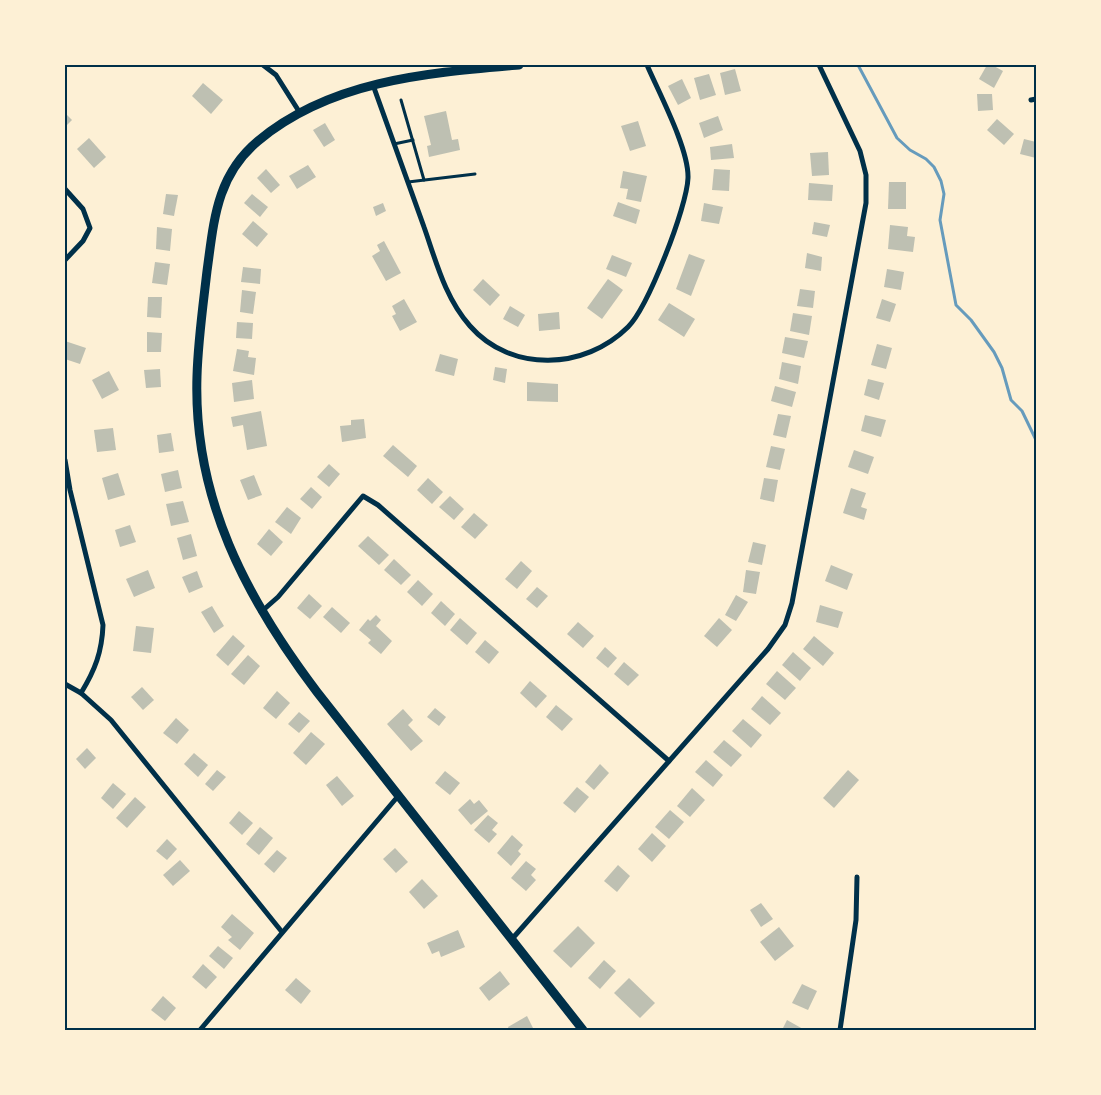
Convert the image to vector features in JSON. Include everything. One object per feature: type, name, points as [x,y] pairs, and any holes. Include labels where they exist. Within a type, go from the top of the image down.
[{"type":"street","points":[[263,65],[276,76],[300,113]]},
{"type":"street","points":[[519,65],[432,73],[373,85],[300,113],[272,131],[248,150],[233,170],[218,198],[198,358],[197,391],[201,438],[211,489],[225,537],[261,612],[290,656],[583,1030]]},
{"type":"street","points":[[373,85],[448,294],[470,326],[501,350],[532,360],[569,359],[591,352],[618,336],[639,314],[656,279],[686,193],[688,171],[686,162],[647,65]]},
{"type":"street","points":[[512,939],[768,649],[785,625],[792,603],[866,203],[866,174],[860,151],[820,65]]},
{"type":"street","points":[[65,189],[83,209],[89,222],[88,234],[65,260]]},
{"type":"street","points":[[65,460],[67,490],[102,625],[102,646],[95,669],[81,693]]},
{"type":"street","points":[[261,612],[278,596],[363,496],[385,511],[669,761]]},
{"type":"street","points":[[65,684],[81,693],[111,720],[282,932]]},
{"type":"street","points":[[200,1030],[399,795]]},
{"type":"street","points":[[840,1030],[856,920],[857,878]]},
{"type":"lane","points":[[401,100],[424,180]]},
{"type":"lane","points":[[394,144],[413,140]]},
{"type":"lane","points":[[407,182],[475,174]]},
{"type":"building","points":[[987,65],[992,65],[1003,71],[994,88],[979,79]]},
{"type":"building","points":[[735,69],[741,91],[725,95],[720,73]]},
{"type":"building","points":[[709,74],[716,95],[700,100],[694,78]]},
{"type":"building","points":[[682,79],[691,98],[678,105],[668,86]]},
{"type":"building","points":[[203,83],[223,100],[211,114],[192,96]]},
{"type":"building","points":[[977,94],[992,94],[993,110],[978,111]]},
{"type":"building","points":[[446,111],[452,140],[458,139],[460,150],[429,157],[427,146],[431,145],[424,116]]},
{"type":"building","points":[[65,113],[72,120],[65,127]]},
{"type":"building","points":[[718,116],[723,130],[704,138],[699,123]]},
{"type":"building","points":[[997,119],[1014,134],[1004,145],[987,130]]},
{"type":"building","points":[[638,121],[646,146],[630,151],[621,126]]},
{"type":"building","points":[[325,123],[335,140],[324,147],[313,130]]},
{"type":"building","points":[[89,138],[106,157],[94,168],[77,149]]},
{"type":"building","points":[[1024,139],[1036,142],[1036,158],[1020,154]]},
{"type":"building","points":[[732,144],[734,158],[711,160],[710,147]]},
{"type":"building","points":[[828,152],[829,175],[812,176],[810,153]]},
{"type":"building","points":[[308,165],[316,177],[297,189],[289,176]]},
{"type":"building","points":[[266,169],[280,185],[271,193],[257,178]]},
{"type":"building","points":[[714,169],[730,170],[729,191],[712,190]]},
{"type":"building","points":[[623,171],[647,176],[641,202],[626,199],[628,189],[620,188]]},
{"type":"building","points":[[889,182],[906,182],[906,209],[888,209]]},
{"type":"building","points":[[809,183],[833,185],[832,201],[808,200]]},
{"type":"building","points":[[166,194],[178,195],[174,216],[163,214]]},
{"type":"building","points":[[252,194],[268,207],[260,217],[244,203]]},
{"type":"building","points":[[618,202],[640,210],[636,224],[613,216]]},
{"type":"building","points":[[383,203],[386,211],[376,216],[373,207]]},
{"type":"building","points":[[704,203],[723,207],[719,224],[701,221]]},
{"type":"building","points":[[253,221],[268,234],[257,247],[242,234]]},
{"type":"building","points":[[814,222],[830,225],[827,237],[812,234]]},
{"type":"building","points":[[890,225],[908,227],[907,236],[915,237],[913,252],[888,249]]},
{"type":"building","points":[[157,227],[172,229],[170,251],[156,249]]},
{"type":"building","points":[[384,241],[401,273],[386,281],[372,256],[380,251],[377,245]]},
{"type":"building","points":[[807,253],[822,257],[821,271],[805,268]]},
{"type":"building","points":[[689,254],[705,260],[691,296],[676,289]]},
{"type":"building","points":[[612,255],[632,263],[626,277],[606,269]]},
{"type":"building","points":[[155,262],[170,264],[167,285],[152,283]]},
{"type":"building","points":[[243,267],[261,269],[260,284],[241,282]]},
{"type":"building","points":[[887,269],[904,272],[901,290],[884,287]]},
{"type":"building","points":[[483,279],[500,295],[490,306],[473,290]]},
{"type":"building","points":[[608,279],[623,290],[602,319],[587,308]]},
{"type":"building","points":[[800,289],[815,291],[813,308],[797,306]]},
{"type":"building","points":[[242,290],[256,292],[253,314],[240,312]]},
{"type":"building","points":[[148,297],[162,297],[161,318],[147,317]]},
{"type":"building","points":[[404,299],[417,322],[400,331],[392,316],[396,314],[392,306]]},
{"type":"building","points":[[882,299],[896,304],[890,322],[876,318]]},
{"type":"building","points":[[669,303],[695,319],[684,337],[658,320]]},
{"type":"building","points":[[510,306],[525,315],[518,327],[503,319]]},
{"type":"building","points":[[559,312],[560,329],[539,331],[538,314]]},
{"type":"building","points":[[793,313],[812,316],[809,335],[790,331]]},
{"type":"building","points":[[237,322],[253,323],[252,339],[236,338]]},
{"type":"building","points":[[147,332],[162,333],[161,352],[147,352]]},
{"type":"building","points":[[785,337],[808,341],[804,358],[782,353]]},
{"type":"building","points":[[65,341],[86,348],[80,364],[65,359]]},
{"type":"building","points":[[877,344],[892,348],[886,369],[871,365]]},
{"type":"building","points":[[237,349],[249,351],[248,357],[256,358],[254,375],[233,371]]},
{"type":"building","points":[[440,354],[458,359],[454,376],[435,371]]},
{"type":"building","points":[[782,362],[801,366],[798,384],[779,379]]},
{"type":"building","points":[[495,367],[507,369],[505,383],[493,380]]},
{"type":"building","points":[[160,369],[161,387],[146,388],[144,370]]},
{"type":"building","points":[[109,371],[119,390],[102,399],[92,380]]},
{"type":"building","points":[[868,379],[884,383],[879,400],[864,395]]},
{"type":"building","points":[[252,380],[254,399],[234,402],[232,383]]},
{"type":"building","points":[[527,382],[558,384],[558,402],[527,401]]},
{"type":"building","points":[[775,386],[796,392],[792,407],[771,401]]},
{"type":"building","points":[[261,411],[267,446],[247,450],[243,425],[233,427],[231,417]]},
{"type":"building","points":[[778,414],[791,416],[786,438],[773,435]]},
{"type":"building","points":[[865,415],[886,420],[881,437],[861,431]]},
{"type":"building","points":[[364,419],[366,438],[342,442],[340,426],[351,425],[351,420]]},
{"type":"building","points":[[113,428],[116,450],[97,452],[94,430]]},
{"type":"building","points":[[171,433],[174,451],[159,453],[157,435]]},
{"type":"building","points":[[393,445],[417,466],[408,477],[383,456]]},
{"type":"building","points":[[771,446],[785,449],[780,470],[766,467]]},
{"type":"building","points":[[854,450],[874,457],[868,474],[848,467]]},
{"type":"building","points":[[329,464],[340,474],[329,487],[317,477]]},
{"type":"building","points":[[178,470],[182,488],[165,492],[161,474]]},
{"type":"building","points":[[118,473],[125,495],[108,500],[102,478]]},
{"type":"building","points":[[254,475],[262,495],[248,500],[240,480]]},
{"type":"building","points":[[428,478],[443,492],[432,504],[417,490]]},
{"type":"building","points":[[764,478],[778,480],[774,502],[760,499]]},
{"type":"building","points":[[311,487],[322,497],[312,509],[300,499]]},
{"type":"building","points":[[851,488],[866,493],[861,507],[867,509],[864,520],[843,513]]},
{"type":"building","points":[[450,496],[464,509],[454,520],[439,507]]},
{"type":"building","points":[[183,501],[189,522],[171,526],[166,504]]},
{"type":"building","points":[[287,507],[301,518],[291,534],[275,522]]},
{"type":"building","points":[[474,513],[488,525],[475,539],[461,527]]},
{"type":"building","points":[[130,525],[136,542],[120,547],[115,530]]},
{"type":"building","points":[[269,529],[283,542],[271,556],[257,544]]},
{"type":"building","points":[[191,534],[197,556],[183,560],[177,538]]},
{"type":"building","points":[[368,536],[389,555],[379,565],[358,546]]},
{"type":"building","points":[[753,542],[766,545],[762,565],[748,562]]},
{"type":"building","points":[[394,559],[411,575],[401,585],[384,570]]},
{"type":"building","points":[[521,561],[532,571],[517,589],[505,579]]},
{"type":"building","points":[[831,565],[853,574],[847,590],[825,581]]},
{"type":"building","points":[[148,570],[155,588],[134,597],[126,579]]},
{"type":"building","points":[[746,570],[760,572],[756,594],[743,592]]},
{"type":"building","points":[[197,571],[203,587],[189,593],[182,577]]},
{"type":"building","points":[[418,580],[433,594],[422,606],[407,592]]},
{"type":"building","points":[[537,587],[548,596],[537,608],[526,599]]},
{"type":"building","points":[[309,594],[322,606],[310,619],[297,608]]},
{"type":"building","points":[[736,595],[748,602],[736,621],[725,615]]},
{"type":"building","points":[[441,601],[455,614],[445,626],[431,613]]},
{"type":"building","points":[[820,605],[843,612],[838,628],[816,622]]},
{"type":"building","points":[[212,606],[224,626],[214,633],[201,612]]},
{"type":"building","points":[[332,607],[350,623],[341,633],[323,617]]},
{"type":"building","points":[[376,615],[381,620],[376,626],[392,641],[381,654],[368,643],[371,640],[359,630],[368,619],[370,621]]},
{"type":"building","points":[[460,618],[477,633],[467,645],[450,630]]},
{"type":"building","points":[[719,618],[732,630],[717,647],[704,636]]},
{"type":"building","points":[[578,622],[594,636],[583,648],[567,634]]},
{"type":"building","points":[[136,626],[154,628],[151,653],[133,651]]},
{"type":"building","points":[[233,635],[245,646],[228,666],[216,655]]},
{"type":"building","points":[[814,636],[834,653],[823,666],[803,649]]},
{"type":"building","points":[[485,640],[499,652],[489,664],[475,652]]},
{"type":"building","points":[[605,647],[617,658],[608,668],[596,658]]},
{"type":"building","points":[[793,652],[811,668],[800,681],[782,665]]},
{"type":"building","points":[[248,655],[260,666],[244,685],[231,674]]},
{"type":"building","points":[[624,662],[639,675],[628,686],[614,674]]},
{"type":"building","points":[[777,671],[796,688],[785,700],[766,684]]},
{"type":"building","points":[[530,681],[547,696],[536,708],[520,693]]},
{"type":"building","points":[[142,687],[154,700],[143,710],[131,697]]},
{"type":"building","points":[[277,691],[290,703],[276,719],[263,708]]},
{"type":"building","points":[[762,696],[781,713],[770,725],[751,709]]},
{"type":"building","points":[[556,705],[573,719],[562,731],[546,717]]},
{"type":"building","points":[[435,708],[446,717],[439,726],[427,717]]},
{"type":"building","points":[[403,709],[413,720],[408,725],[423,741],[411,751],[387,724]]},
{"type":"building","points":[[299,712],[310,721],[299,733],[288,724]]},
{"type":"building","points":[[176,718],[189,730],[177,744],[163,733]]},
{"type":"building","points":[[743,719],[762,735],[751,748],[732,731]]},
{"type":"building","points":[[311,732],[325,744],[306,765],[293,753]]},
{"type":"building","points":[[724,740],[742,755],[731,767],[713,752]]},
{"type":"building","points":[[87,748],[96,758],[85,769],[76,759]]},
{"type":"building","points":[[194,753],[208,765],[198,777],[184,764]]},
{"type":"building","points":[[706,760],[723,775],[713,787],[695,772]]},
{"type":"building","points":[[600,764],[609,773],[594,790],[585,782]]},
{"type":"building","points":[[217,770],[226,777],[213,791],[205,784]]},
{"type":"building","points":[[848,770],[859,780],[834,808],[823,798]]},
{"type":"building","points":[[445,771],[460,783],[450,795],[435,783]]},
{"type":"building","points":[[337,776],[354,796],[342,806],[326,785]]},
{"type":"building","points":[[113,783],[126,794],[113,809],[101,798]]},
{"type":"building","points":[[577,787],[589,797],[575,813],[563,803]]},
{"type":"building","points":[[692,788],[705,800],[690,817],[677,806]]},
{"type":"building","points":[[135,797],[146,807],[127,828],[116,818]]},
{"type":"building","points":[[470,799],[474,804],[479,800],[488,811],[471,825],[458,810]]},
{"type":"building","points":[[670,810],[684,822],[669,839],[655,827]]},
{"type":"building","points":[[239,811],[253,823],[242,835],[229,823]]},
{"type":"building","points":[[488,815],[498,823],[492,830],[497,834],[489,843],[474,830]]},
{"type":"building","points":[[260,827],[273,838],[259,855],[246,844]]},
{"type":"building","points":[[652,833],[666,846],[652,862],[638,849]]},
{"type":"building","points":[[512,835],[523,845],[518,851],[521,854],[511,866],[497,853]]},
{"type":"building","points":[[167,839],[177,849],[167,860],[156,851]]},
{"type":"building","points":[[395,848],[408,862],[396,873],[383,859]]},
{"type":"building","points":[[277,850],[287,858],[274,873],[264,864]]},
{"type":"building","points":[[180,860],[190,871],[173,886],[163,875]]},
{"type":"building","points":[[526,861],[536,869],[531,875],[536,880],[526,891],[511,878]]},
{"type":"building","points":[[618,865],[630,876],[617,892],[604,881]]},
{"type":"building","points":[[422,879],[438,896],[424,909],[409,892]]},
{"type":"building","points":[[761,903],[773,919],[761,927],[750,910]]},
{"type":"building","points":[[232,914],[254,933],[240,950],[228,940],[232,937],[221,927]]},
{"type":"building","points":[[578,926],[595,943],[571,968],[553,951]]},
{"type":"building","points":[[779,927],[794,946],[775,961],[760,942]]},
{"type":"building","points":[[458,930],[465,947],[441,957],[439,951],[432,954],[427,943]]},
{"type":"building","points":[[218,946],[233,958],[224,969],[209,956]]},
{"type":"building","points":[[604,960],[616,971],[600,989],[588,978]]},
{"type":"building","points":[[203,964],[217,977],[206,989],[192,977]]},
{"type":"building","points":[[500,971],[510,984],[489,1001],[479,988]]},
{"type":"building","points":[[296,978],[311,991],[301,1004],[285,990]]},
{"type":"building","points":[[629,978],[655,1003],[640,1018],[614,993]]},
{"type":"building","points":[[802,984],[817,991],[808,1010],[792,1003]]},
{"type":"building","points":[[163,996],[176,1008],[165,1021],[151,1010]]},
{"type":"building","points":[[527,1016],[533,1028],[509,1030],[508,1027]]},
{"type":"building","points":[[787,1020],[803,1029],[782,1030]]},
{"type":"waterway","points":[[858,65],[897,138],[910,150],[926,159],[934,167],[941,181],[944,194],[940,220],[956,305],[971,320],[994,352],[1002,368],[1011,400],[1022,411],[1036,440]]}]
